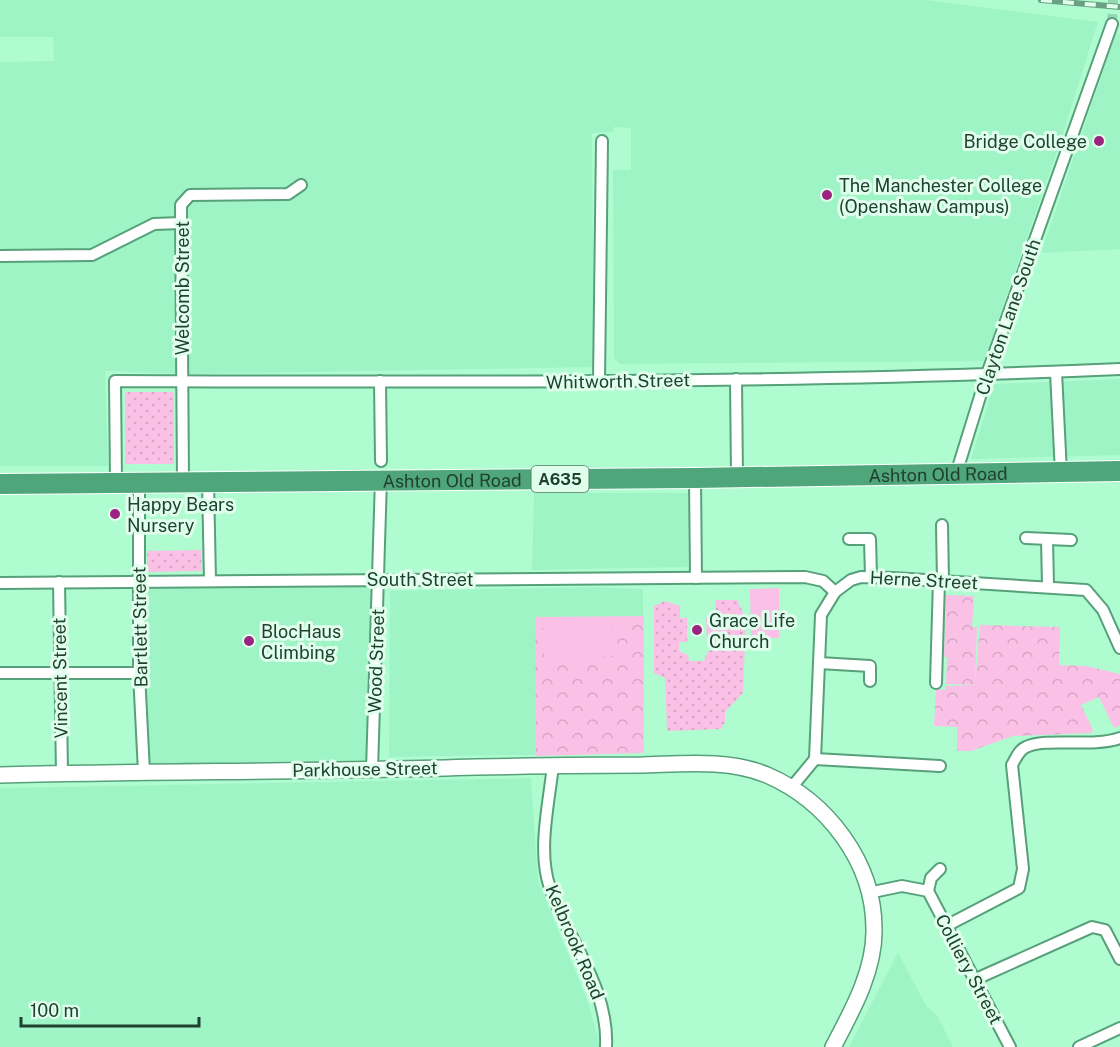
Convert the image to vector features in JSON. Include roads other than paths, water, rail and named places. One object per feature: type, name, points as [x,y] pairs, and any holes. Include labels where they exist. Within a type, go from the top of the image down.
[{"type":"highway","name":"Ashton Old Road","points":[[0,484],[208,481],[381,470],[695,478],[1120,471]]},
{"type":"street","name":"Clayton Lane South","points":[[956,474],[987,374],[1112,24]]},
{"type":"street","points":[[599,381],[603,141]]},
{"type":"street","name":"Welcomb Street","points":[[183,481],[181,205],[190,195],[288,194],[301,185]]},
{"type":"street","points":[[0,256],[92,255],[154,224],[181,223]]},
{"type":"street","name":"Whitworth Street","points":[[116,482],[115,381],[599,381],[987,374],[1120,369]]},
{"type":"street","points":[[1056,372],[1061,473]]},
{"type":"street","points":[[736,379],[737,477]]},
{"type":"street","name":"Wood Street","points":[[372,770],[379,579],[380,381]]},
{"type":"street","points":[[695,478],[696,578]]},
{"type":"street","points":[[208,481],[210,580]]},
{"type":"street","name":"Bartlett Street","points":[[139,482],[140,673],[144,772]]},
{"type":"street","points":[[936,683],[942,525]]},
{"type":"street","points":[[1026,538],[1071,540]]},
{"type":"street","points":[[849,539],[870,539],[871,578]]},
{"type":"street","points":[[1047,539],[1048,585]]},
{"type":"street","name":"South Street","points":[[0,583],[816,578],[835,592]]},
{"type":"street","name":"Herne Street","points":[[835,592],[851,580],[871,578],[1075,587],[1090,593],[1103,610],[1120,648]]},
{"type":"street","name":"Vincent Street","points":[[59,582],[62,773]]},
{"type":"street","points":[[791,788],[815,759],[821,615],[835,592]]},
{"type":"street","points":[[819,663],[870,666],[870,681]]},
{"type":"street","points":[[0,673],[140,673]]},
{"type":"street","points":[[946,926],[1013,892],[1022,880],[1023,869],[1012,765],[1024,748],[1036,743],[1077,745],[1120,738]]},
{"type":"street","points":[[815,759],[940,766]]},
{"type":"street","name":"Parkhouse Street","points":[[0,775],[553,765],[730,766],[769,776],[809,801],[840,832],[860,867],[868,893],[874,928],[870,963],[854,1008],[833,1047]]},
{"type":"street","name":"Kelbrook Road","points":[[553,765],[544,850],[549,887],[601,1000],[606,1047]]},
{"type":"street","points":[[868,893],[902,886],[928,891],[931,878],[940,869]]},
{"type":"street","name":"Colliery Street","points":[[928,891],[1010,1047]]},
{"type":"street","points":[[976,979],[1092,927],[1105,930],[1116,941],[1120,959]]},
{"type":"street","points":[[1079,1047],[1120,1028]]},
{"type":"tunnel","points":[[1112,24],[1113,0]]},
{"type":"railway","points":[[1041,0],[1120,7]]},
{"type":"place","name":"Bridge College","points":[[1099,141]]},
{"type":"place","name":"The Manchester College (Openshaw Campus)","points":[[827,195]]},
{"type":"place","name":"Happy Bears Nursery","points":[[115,514]]},
{"type":"place","name":"Grace Life Church","points":[[697,630]]},
{"type":"place","name":"BlocHaus Climbing","points":[[249,641]]}]
